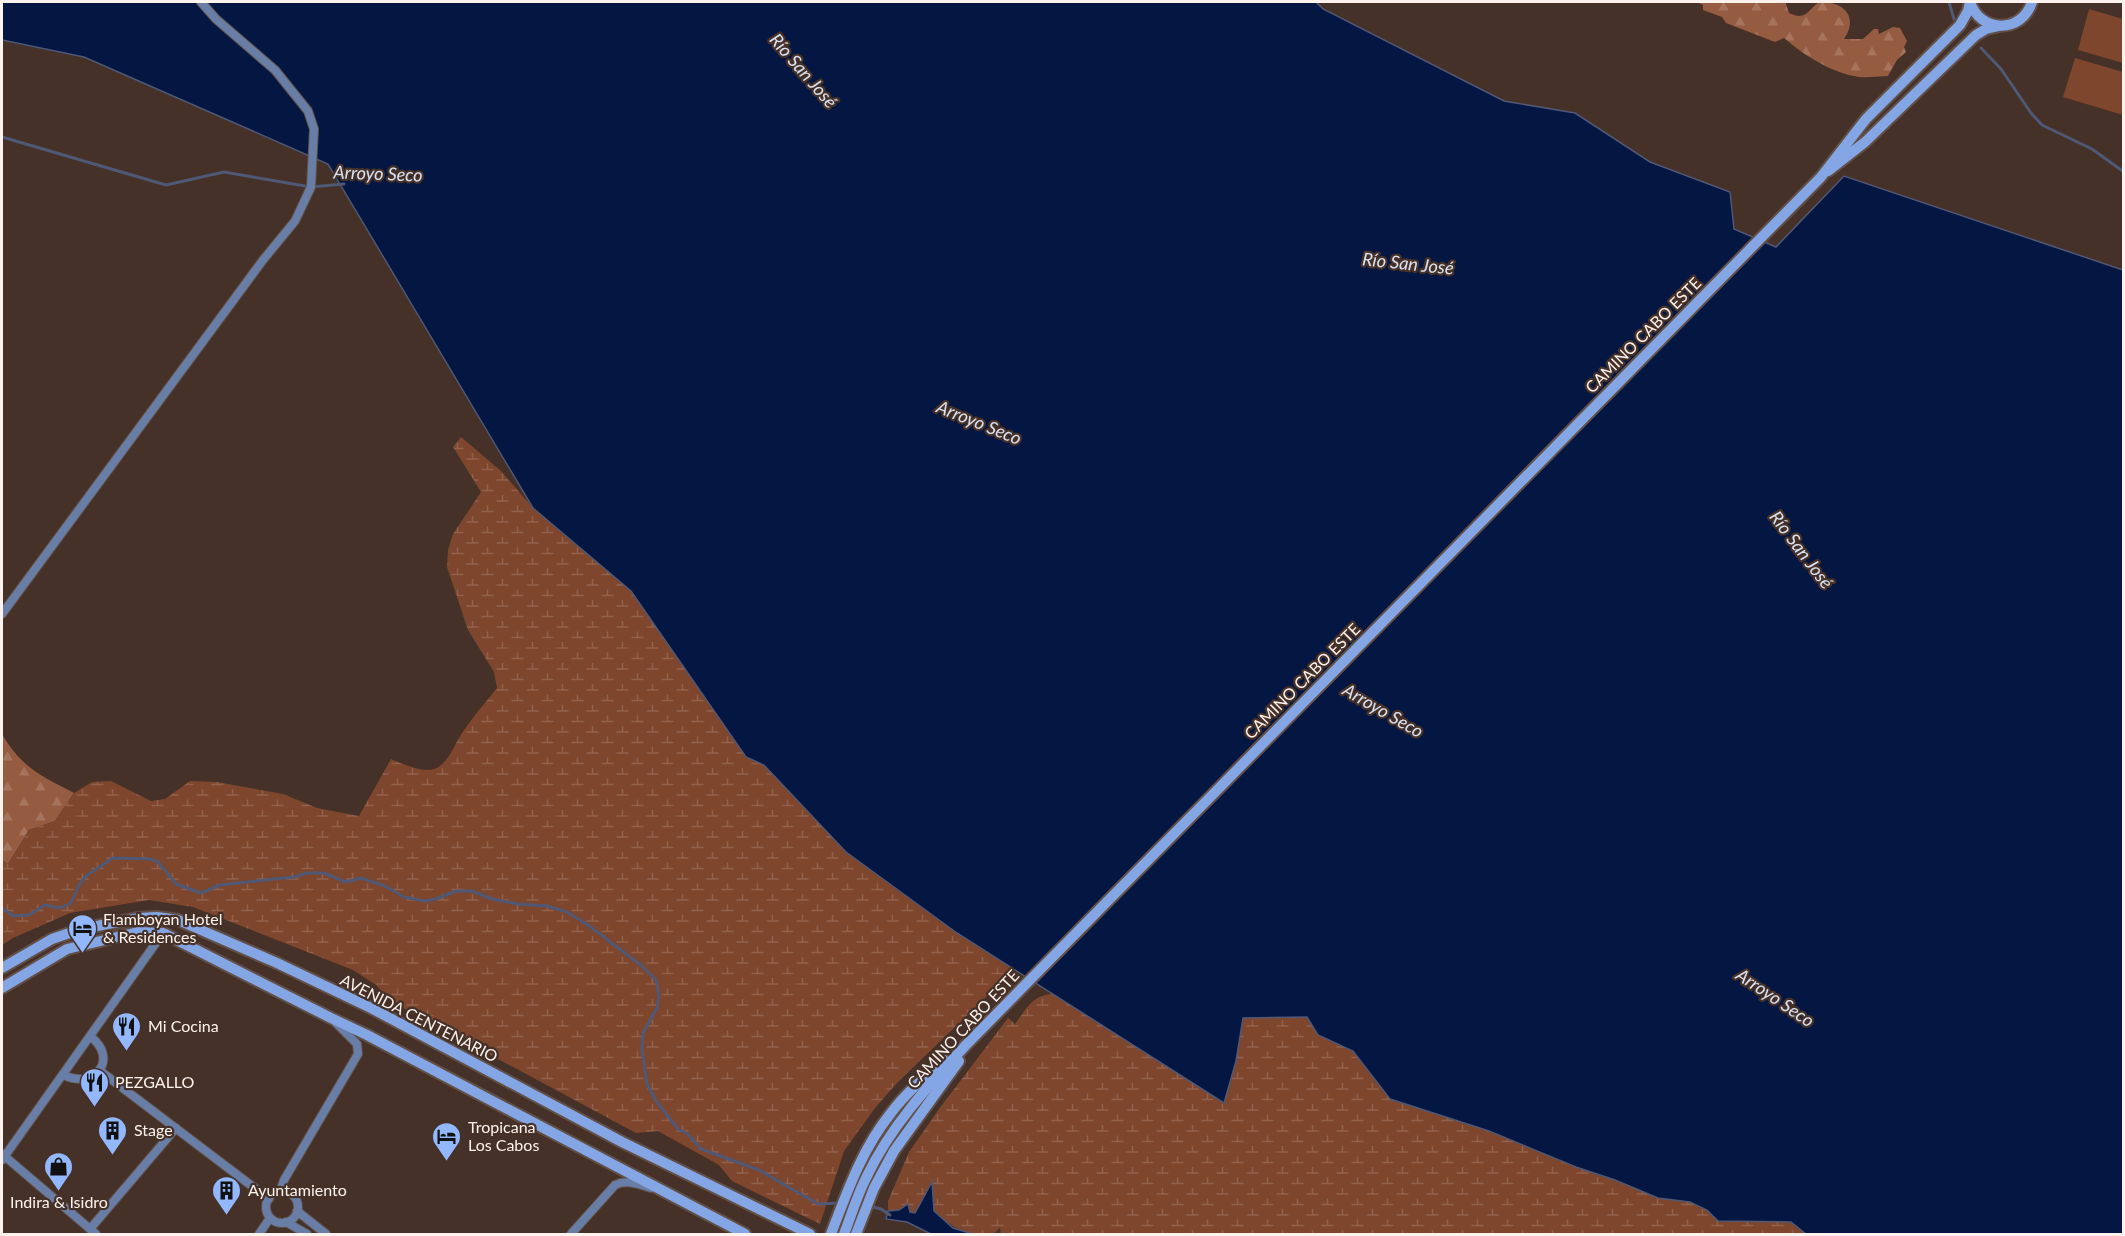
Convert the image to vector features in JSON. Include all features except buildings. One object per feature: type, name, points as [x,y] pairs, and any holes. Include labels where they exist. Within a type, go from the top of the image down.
[{"type":"main road","points":[[1970,2],[1975,12],[1983,20],[1999,26]]},
{"type":"main road","name":"CAMINO CABO ESTE","points":[[1821,177],[1866,119],[1960,25],[1968,12],[1970,2]]},
{"type":"main road","name":"CAMINO CABO ESTE","points":[[844,1234],[864,1181],[891,1135],[924,1092],[993,1015],[1821,177],[1865,142],[1976,35],[1986,29],[2018,22],[2028,12],[2032,2]]},
{"type":"main road","name":"AVENIDA CENTENARIO","points":[[2,968],[52,939],[81,929],[139,918],[157,917],[178,920],[277,963],[371,1008],[622,1142],[810,1234]]},
{"type":"main road","points":[[2,988],[67,950],[138,932],[163,933],[367,1035],[745,1234]]},
{"type":"main road","points":[[831,1234],[860,1163],[890,1113],[922,1080],[993,1015]]},
{"type":"main road","points":[[857,1232],[874,1188],[902,1138],[993,1015]]},
{"type":"street","points":[[2,614],[249,279],[295,221],[311,187],[314,129],[308,111],[275,70],[216,19],[201,2]]},
{"type":"street","points":[[163,933],[91,1037],[2,1157],[93,1232],[176,1128]]},
{"type":"street","points":[[280,1192],[284,1180],[358,1054],[357,1044],[331,1018]]},
{"type":"street","points":[[63,1075],[79,1081],[94,1076],[99,1070],[103,1054],[100,1046],[91,1037]]},
{"type":"street","points":[[99,1070],[268,1199]]},
{"type":"street","points":[[571,1234],[615,1185],[622,1182],[632,1182],[675,1197]]},
{"type":"street","points":[[280,1192],[290,1193],[298,1206],[293,1218],[286,1222],[276,1222],[270,1218],[266,1208],[268,1199],[280,1192]]},
{"type":"street","points":[[297,1211],[326,1234]]},
{"type":"street","points":[[259,1234],[270,1218]]},
{"type":"street","points":[[286,1222],[307,1234]]},
{"type":"green space","points":[[1697,2],[1787,2],[1789,13],[1799,16],[1806,14],[1819,2],[1828,2],[1842,7],[1847,12],[1850,24],[1844,39],[1863,39],[1874,29],[1878,29],[1879,34],[1893,27],[1900,28],[1907,41],[1904,47],[1906,52],[1897,60],[1888,76],[1849,75],[1819,63],[1784,38],[1775,42],[1726,23],[1722,17],[1703,10],[1703,5]]},
{"type":"green space","points":[[2089,9],[2123,19],[2123,63],[2078,50]]},
{"type":"green space","points":[[2075,58],[2123,72],[2123,115],[2063,97]]},
{"type":"green space","points":[[461,437],[501,471],[533,508],[631,591],[746,757],[764,765],[846,852],[957,933],[1014,970],[897,1083],[875,1108],[844,1151],[820,1224],[732,1181],[719,1165],[658,1131],[636,1133],[390,1001],[376,985],[353,970],[193,907],[149,900],[70,913],[2,945],[2,860],[8,864],[29,830],[55,821],[74,793],[92,782],[111,781],[151,801],[165,799],[190,781],[217,782],[283,794],[317,808],[359,816],[391,759],[426,770],[437,768],[445,761],[466,727],[497,688],[494,672],[468,630],[447,567],[448,550],[453,534],[481,492],[453,447]]},
{"type":"green space","points":[[2,734],[24,763],[42,776],[74,793],[55,821],[29,830],[8,864],[2,860]]},
{"type":"green space","points":[[1053,994],[1224,1103],[1236,1061],[1243,1018],[1307,1017],[1318,1035],[1353,1051],[1390,1099],[1489,1131],[1576,1167],[1615,1180],[2123,1234],[1001,1234],[1000,1228],[993,1234],[983,1234],[960,1230],[934,1211],[931,1183],[915,1213],[899,1210],[888,1211],[888,1201],[909,1152],[1008,1018],[1015,1024],[1035,1000]]},
{"type":"water","name":"Río San José","points":[[2,2],[1316,2],[1323,9],[1504,101],[1575,113],[1650,162],[1730,192],[1734,229],[1776,247],[1844,176],[2123,270],[2123,1234],[1806,1234],[1791,1222],[1718,1221],[1707,1210],[1690,1202],[1658,1198],[1489,1131],[1390,1099],[1353,1051],[1318,1035],[1307,1017],[1243,1018],[1236,1061],[1224,1103],[957,933],[846,852],[764,765],[746,757],[631,591],[533,508],[328,164],[84,57],[2,40]]},
{"type":"water","points":[[932,1182],[934,1211],[953,1228],[973,1234],[931,1234],[907,1222],[886,1219],[888,1211],[899,1210],[908,1204],[910,1212],[915,1213]]},
{"type":"waterway","points":[[1949,2],[1954,19]]},
{"type":"waterway","points":[[1981,48],[2001,69],[2042,125],[2092,149],[2124,172]]},
{"type":"waterway","name":"Arroyo Seco","points":[[2,137],[166,185],[224,172],[311,187],[344,184]]},
{"type":"waterway","points":[[2,908],[13,916],[29,915],[45,905],[60,908],[71,903],[86,876],[113,858],[150,859],[158,862],[176,884],[201,893],[220,885],[294,877],[307,873],[324,873],[346,882],[361,878],[385,886],[404,897],[424,901],[456,891],[472,891],[492,899],[547,906],[567,912],[642,966],[656,980],[659,995],[657,1008],[643,1033],[642,1049],[647,1084],[656,1101],[678,1129],[688,1134],[701,1149],[759,1170],[818,1204],[839,1203]]},
{"type":"waterway","points":[[869,1206],[881,1209],[890,1215]]},
{"type":"place","name":"Flamboyan Hotel & Residences","points":[[82,954]]},
{"type":"place","name":"Mi Cocina","points":[[127,1052]]},
{"type":"place","name":"PEZGALLO","points":[[94,1108]]},
{"type":"place","name":"Stage","points":[[113,1156]]},
{"type":"place","name":"Tropicana Los Cabos","points":[[447,1162]]},
{"type":"place","name":"Indira & Isidro","points":[[59,1192]]},
{"type":"place","name":"Ayuntamiento","points":[[227,1216]]}]
